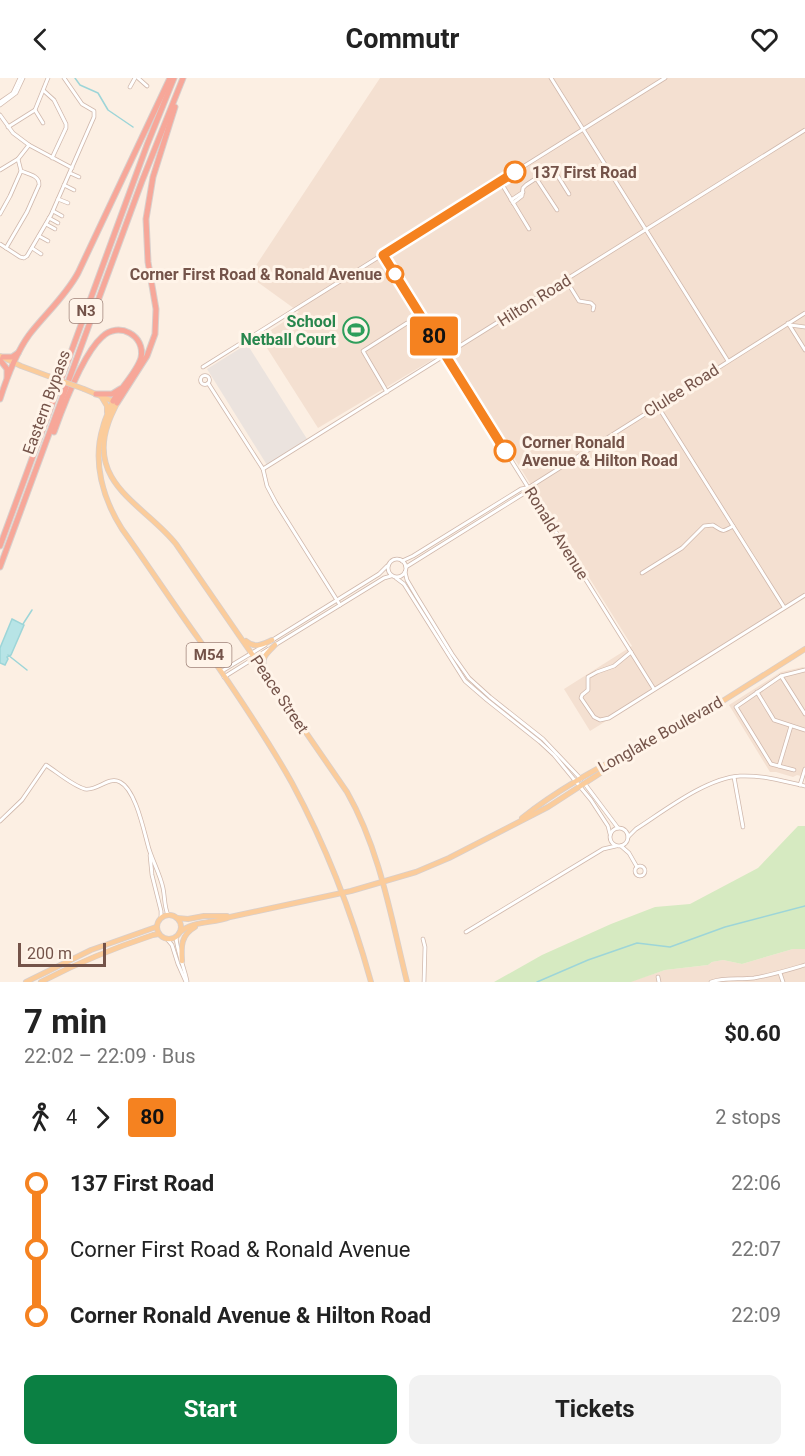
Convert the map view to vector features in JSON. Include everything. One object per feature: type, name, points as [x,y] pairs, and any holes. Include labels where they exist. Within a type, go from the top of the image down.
[{"type":"highway","points":[[0,399],[18,353],[32,331],[68,290],[78,273],[172,78]]},
{"type":"highway","name":"Eastern Bypass","points":[[0,546],[172,78]]},
{"type":"highway","points":[[115,402],[147,356],[155,334],[156,309],[146,246],[147,206],[153,177],[185,78]]},
{"type":"highway","name":"Eastern Bypass","points":[[0,567],[142,181],[185,78]]},
{"type":"highway","points":[[42,453],[52,436],[87,356],[101,337],[116,330],[126,331],[134,336],[141,353],[137,366],[115,402]]},
{"type":"highway","points":[[7,382],[7,369],[1,358],[12,357],[18,353]]},
{"type":"highway","points":[[98,395],[112,394],[123,386]]},
{"type":"main road","points":[[1,358],[115,402]]},
{"type":"main road","points":[[98,395],[106,406],[107,415]]},
{"type":"main road","name":"M54","points":[[115,402],[107,415],[100,436],[99,459],[103,490],[108,506],[223,674],[292,785],[342,893],[370,982]]},
{"type":"main road","name":"Peace Street","points":[[115,402],[103,445],[106,464],[112,479],[121,491],[171,538],[357,809],[383,883],[407,982]]},
{"type":"main road","points":[[227,618],[250,645],[258,646],[274,642]]},
{"type":"main road","points":[[268,678],[263,659],[274,642]]},
{"type":"main road","name":"Longlake Boulevard","points":[[515,823],[578,780],[698,715],[805,648]]},
{"type":"main road","name":"Longlake Boulevard","points":[[230,917],[383,883],[443,861],[541,811],[636,750],[699,716],[805,648]]},
{"type":"main road","points":[[168,915],[188,919],[212,915],[230,917],[189,926],[167,939],[159,934],[156,927],[161,917],[168,915]]},
{"type":"main road","points":[[177,918],[181,925],[178,934]]},
{"type":"main road","points":[[182,961],[181,944],[187,932],[208,922]]},
{"type":"main road","points":[[26,982],[91,950],[156,927]]},
{"type":"main road","points":[[41,982],[76,964],[159,934]]},
{"type":"street","points":[[0,104],[16,93],[21,78]]},
{"type":"street","points":[[8,127],[34,110],[48,78]]},
{"type":"street","points":[[0,244],[22,258],[27,256],[49,218],[95,115],[94,111],[82,104],[64,78]]},
{"type":"street","points":[[130,87],[136,78],[147,86]]},
{"type":"street","points":[[551,78],[728,361]]},
{"type":"street","points":[[203,367],[665,78]]},
{"type":"street","points":[[44,91],[54,100],[66,124],[52,158]]},
{"type":"street","points":[[34,110],[44,123]]},
{"type":"street","points":[[0,115],[13,133],[29,145],[72,168]]},
{"type":"street","name":"Hilton Road","points":[[263,469],[805,130]]},
{"type":"street","points":[[0,170],[18,159],[29,145]]},
{"type":"street","points":[[0,214],[21,171],[18,159]]},
{"type":"street","points":[[512,202],[523,192],[526,185],[550,169],[553,169],[570,194]]},
{"type":"street","points":[[6,248],[27,212],[39,185],[38,178],[21,171]]},
{"type":"street","points":[[70,172],[79,177]]},
{"type":"street","points":[[536,178],[557,210]]},
{"type":"street","points":[[500,182],[529,229]]},
{"type":"street","points":[[64,185],[74,190]]},
{"type":"street","points":[[58,198],[68,203]]},
{"type":"street","points":[[52,211],[62,216]]},
{"type":"street","points":[[49,218],[58,223]]},
{"type":"street","points":[[46,224],[55,229]]},
{"type":"street","points":[[39,236],[48,241]]},
{"type":"street","points":[[32,248],[41,254]]},
{"type":"street","name":"Ronald Avenue","points":[[383,255],[654,689]]},
{"type":"street","points":[[566,280],[579,301],[591,303],[594,306],[593,310]]},
{"type":"street","name":"Clulee Road","points":[[528,488],[805,313]]},
{"type":"street","points":[[387,392],[363,351],[407,323],[415,330],[426,323]]},
{"type":"street","points":[[789,324],[805,327]]},
{"type":"street","points":[[789,324],[805,350]]},
{"type":"street","points":[[208,383],[263,469],[267,486],[276,503],[340,605]]},
{"type":"street","points":[[657,405],[785,608]]},
{"type":"street","points":[[223,674],[379,574],[393,559],[402,561],[410,558],[521,489],[528,488]]},
{"type":"street","points":[[274,642],[384,578],[402,576],[406,569],[523,494],[528,488]]},
{"type":"street","points":[[642,573],[682,548],[704,526],[713,525],[723,531],[733,526]]},
{"type":"street","points":[[402,561],[406,569],[407,580],[469,678],[543,739],[578,780]]},
{"type":"street","points":[[387,566],[388,572],[404,584],[465,681],[540,742],[583,785],[618,828]]},
{"type":"street","points":[[631,652],[612,667],[591,675],[588,680],[588,690],[581,696],[594,717],[600,720],[609,718],[805,595]]},
{"type":"street","points":[[794,770],[769,762],[735,708],[782,676],[805,670]]},
{"type":"street","points":[[782,676],[805,714]]},
{"type":"street","points":[[757,692],[774,720],[805,729]]},
{"type":"street","points":[[779,766],[790,726]]},
{"type":"street","points":[[0,821],[22,800],[46,765],[86,789],[112,780],[118,781],[125,785],[139,812],[149,850],[163,888],[168,915]]},
{"type":"street","points":[[800,785],[805,769]]},
{"type":"street","points":[[629,853],[628,837],[636,829],[700,789],[734,777],[754,776],[805,786]]},
{"type":"street","points":[[734,777],[743,826]]},
{"type":"street","points":[[583,785],[608,826],[612,843],[616,846]]},
{"type":"street","points":[[624,829],[628,837]]},
{"type":"street","points":[[603,849],[613,830],[636,829]]},
{"type":"street","points":[[466,932],[603,849],[621,846],[627,842]]},
{"type":"street","points":[[621,846],[629,853],[638,867]]},
{"type":"street","points":[[149,850],[161,917]]},
{"type":"street","points":[[156,889],[163,888]]},
{"type":"street","points":[[178,934],[177,945],[186,982]]},
{"type":"street","points":[[167,939],[172,945],[186,982]]},
{"type":"street","points":[[423,939],[425,947],[424,982]]},
{"type":"street","points":[[711,982],[755,980],[805,965]]},
{"type":"street","points":[[780,973],[783,982]]},
{"type":"street","points":[[658,977],[659,982]]},
{"type":"shaded area","points":[[380,78],[805,78],[805,598],[590,731],[564,689],[632,646],[447,351],[318,428],[260,337],[299,312],[249,276]]},
{"type":"shaded area","points":[[247,344],[307,439],[267,465],[207,369]]},
{"type":"shaded area","points":[[805,668],[805,777],[797,775],[793,777],[770,772],[729,705],[781,672]]},
{"type":"shaded area","points":[[793,949],[805,949],[805,982],[629,982],[665,970],[708,965],[723,960],[742,964]]},
{"type":"green space","points":[[798,826],[805,826],[805,949],[793,949],[742,964],[723,960],[708,965],[665,970],[631,982],[494,982],[542,955],[611,924],[655,907],[690,904],[758,868]]},
{"type":"water","points":[[12,619],[24,625],[5,665],[0,663],[0,648]]},
{"type":"waterway","points":[[75,78],[80,85],[98,93],[108,110],[133,127]]},
{"type":"waterway","points":[[23,624],[32,610]]},
{"type":"waterway","points":[[8,655],[27,670]]},
{"type":"waterway","points":[[537,982],[588,960],[637,943],[670,947],[725,927],[805,906]]},
{"type":"bus line","name":"80","points":[[505,451],[383,255],[515,172]]},
{"type":"place","name":"137 First Road","points":[[515,172]]},
{"type":"place","name":"Corner First Road & Ronald Avenue","points":[[395,274]]},
{"type":"place","name":"School Netball Court","points":[[356,330]]},
{"type":"place","name":"Corner Ronald Avenue & Hilton Road","points":[[505,451]]}]
